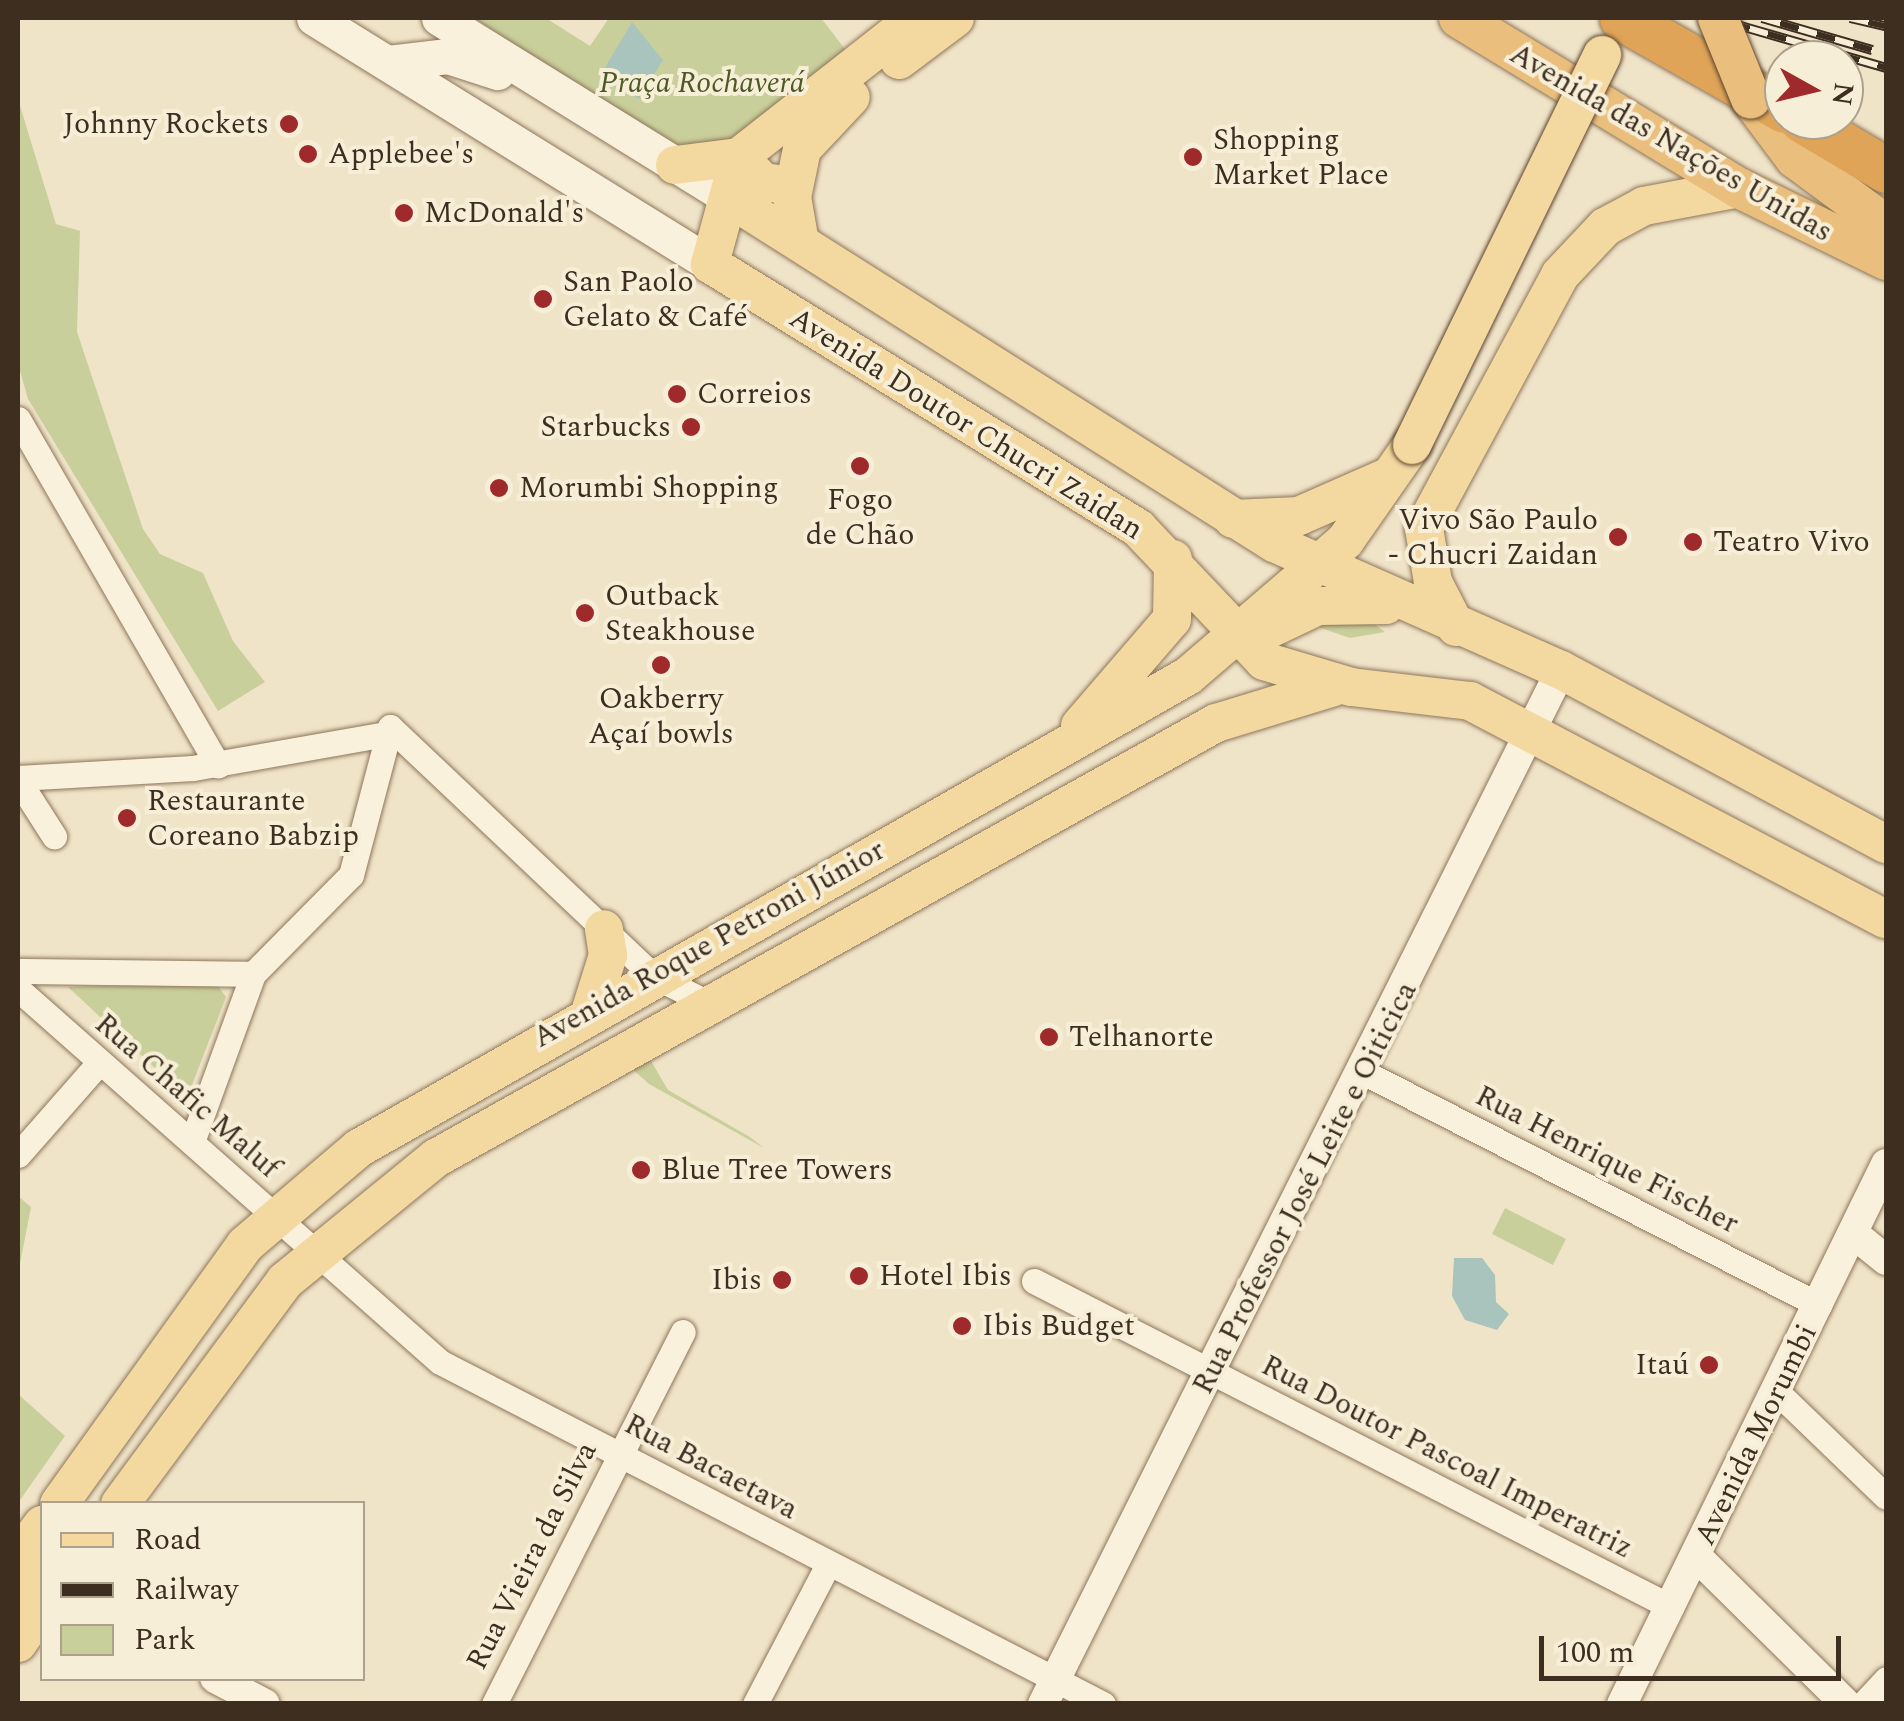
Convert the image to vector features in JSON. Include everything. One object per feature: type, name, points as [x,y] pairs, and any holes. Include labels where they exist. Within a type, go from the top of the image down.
[{"type":"highway","name":"Avenida das Nações Unidas","points":[[1459,18],[1740,188],[1886,260]]},
{"type":"highway","points":[[1621,18],[1764,99]]},
{"type":"highway","points":[[1718,18],[1751,99],[1796,158],[1886,225]]},
{"type":"highway","points":[[1836,140],[1886,170]]},
{"type":"main road","name":"Avenida Doutor Chucri Zaidan","points":[[314,18],[1138,528],[1173,559],[1237,642],[1264,662],[1352,687],[1430,689],[1532,730],[1886,920]]},
{"type":"main road","name":"Avenida Doutor Chucri Zaidan","points":[[439,18],[728,198],[799,237],[1232,518],[1414,609],[1561,670],[1886,844]]},
{"type":"main road","points":[[675,165],[739,157],[916,18]]},
{"type":"main road","points":[[799,237],[794,186],[822,119],[955,18]]},
{"type":"main road","name":"Avenida Roque Petroni Júnior","points":[[61,1501],[274,1216],[359,1148],[591,1009],[1062,746],[1237,642],[1320,564],[1397,469],[1621,18]]},
{"type":"main road","points":[[388,63],[462,57],[524,89],[543,82]]},
{"type":"main road","points":[[739,157],[763,182],[794,186]]},
{"type":"main road","points":[[710,264],[739,157]]},
{"type":"main road","points":[[1456,627],[1432,582],[1424,528],[1560,275],[1605,227],[1644,206],[1740,188]]},
{"type":"main road","points":[[1232,518],[1299,516],[1397,469],[1392,535],[1424,528]]},
{"type":"main road","points":[[1062,746],[1172,620],[1173,559]]},
{"type":"main road","points":[[1237,642],[1348,600],[1414,609]]},
{"type":"main road","name":"Avenida Roque Petroni Júnior","points":[[122,1501],[312,1253],[436,1158],[1216,723],[1302,691],[1352,687]]},
{"type":"main road","points":[[591,1009],[608,955],[604,929]]},
{"type":"main road","points":[[78,1501],[131,1407]]},
{"type":"main road","points":[[18,1558],[40,1528]]},
{"type":"main road","points":[[18,1598],[40,1567]]},
{"type":"main road","points":[[18,1643],[40,1611]]},
{"type":"street","points":[[18,419],[218,764]]},
{"type":"street","name":"Rua Professor José Leite e Oiticica","points":[[1049,1692],[1364,1073],[1561,670]]},
{"type":"street","points":[[54,836],[18,779],[218,764],[387,730]]},
{"type":"street","points":[[387,730],[652,974],[708,1003]]},
{"type":"street","points":[[192,1142],[253,974],[351,875],[387,730]]},
{"type":"street","points":[[18,971],[253,974]]},
{"type":"street","name":"Rua Chafic Maluf","points":[[18,990],[312,1253]]},
{"type":"street","points":[[18,1155],[98,1064]]},
{"type":"street","name":"Rua Henrique Fischer","points":[[1364,1073],[1819,1305]]},
{"type":"street","name":"Avenida Morumbi","points":[[1622,1704],[1886,1164]]},
{"type":"street","points":[[1854,1234],[1886,1260]]},
{"type":"street","name":"Rua Bacaetava","points":[[312,1253],[440,1362],[828,1566],[1049,1692],[1103,1704]]},
{"type":"street","name":"Rua Doutor Pascoal Imperatriz","points":[[1034,1281],[1671,1607]]},
{"type":"street","name":"Rua Vieira da Silva","points":[[494,1704],[683,1332]]},
{"type":"street","points":[[1776,1392],[1886,1497]]},
{"type":"street","points":[[1696,1557],[1846,1704]]},
{"type":"street","points":[[755,1704],[828,1566]]},
{"type":"street","points":[[1863,1704],[1886,1679]]},
{"type":"street","points":[[221,1681],[265,1704]]},
{"type":"green space","name":"Praça Rochaverá","points":[[474,18],[546,18],[590,46],[609,18],[821,18],[848,53],[725,152],[678,152]]},
{"type":"green space","points":[[18,99],[56,224],[80,231],[77,332],[143,529],[160,554],[203,573],[233,641],[265,682],[218,711],[28,399],[18,364]]},
{"type":"green space","points":[[1373,623],[1385,632],[1350,638],[1312,625]]},
{"type":"green space","points":[[215,982],[226,997],[187,1098],[68,987]]},
{"type":"green space","points":[[648,1056],[668,1090],[764,1148],[649,1084],[630,1067]]},
{"type":"green space","points":[[18,1196],[31,1207],[18,1274]]},
{"type":"green space","points":[[1505,1208],[1566,1239],[1553,1265],[1492,1234]]},
{"type":"green space","points":[[18,1394],[65,1436],[18,1503]]},
{"type":"water","points":[[632,22],[663,60],[639,99],[600,76]]},
{"type":"water","points":[[1454,1258],[1482,1258],[1495,1275],[1496,1302],[1509,1314],[1497,1330],[1465,1320],[1452,1296]]},
{"type":"railway","points":[[1713,18],[1886,68]]},
{"type":"railway","points":[[1762,18],[1872,50]]},
{"type":"railway","points":[[1850,18],[1886,26]]},
{"type":"place","name":"Johnny Rockets","points":[[289,124]]},
{"type":"place","name":"Applebee's","points":[[308,154]]},
{"type":"place","name":"Shopping Market Place","points":[[1193,157]]},
{"type":"place","name":"McDonald's","points":[[404,213]]},
{"type":"place","name":"San Paolo Gelato & Café","points":[[543,299]]},
{"type":"place","name":"Correios","points":[[677,394]]},
{"type":"place","name":"Starbucks","points":[[691,427]]},
{"type":"place","name":"Fogo de Chão","points":[[860,466]]},
{"type":"place","name":"Morumbi Shopping","points":[[499,488]]},
{"type":"place","name":"Vivo São Paulo - Chucri Zaidan","points":[[1618,537]]},
{"type":"place","name":"Teatro Vivo","points":[[1693,542]]},
{"type":"place","name":"Outback Steakhouse","points":[[585,613]]},
{"type":"place","name":"Oakberry Açaí bowls","points":[[661,665]]},
{"type":"place","name":"Restaurante Coreano Babzip","points":[[127,818]]},
{"type":"place","name":"Telhanorte","points":[[1049,1037]]},
{"type":"place","name":"Blue Tree Towers","points":[[641,1170]]},
{"type":"place","name":"Hotel Ibis","points":[[859,1276]]},
{"type":"place","name":"Ibis","points":[[782,1280]]},
{"type":"place","name":"Ibis Budget","points":[[962,1326]]},
{"type":"place","name":"Itaú","points":[[1709,1365]]}]
